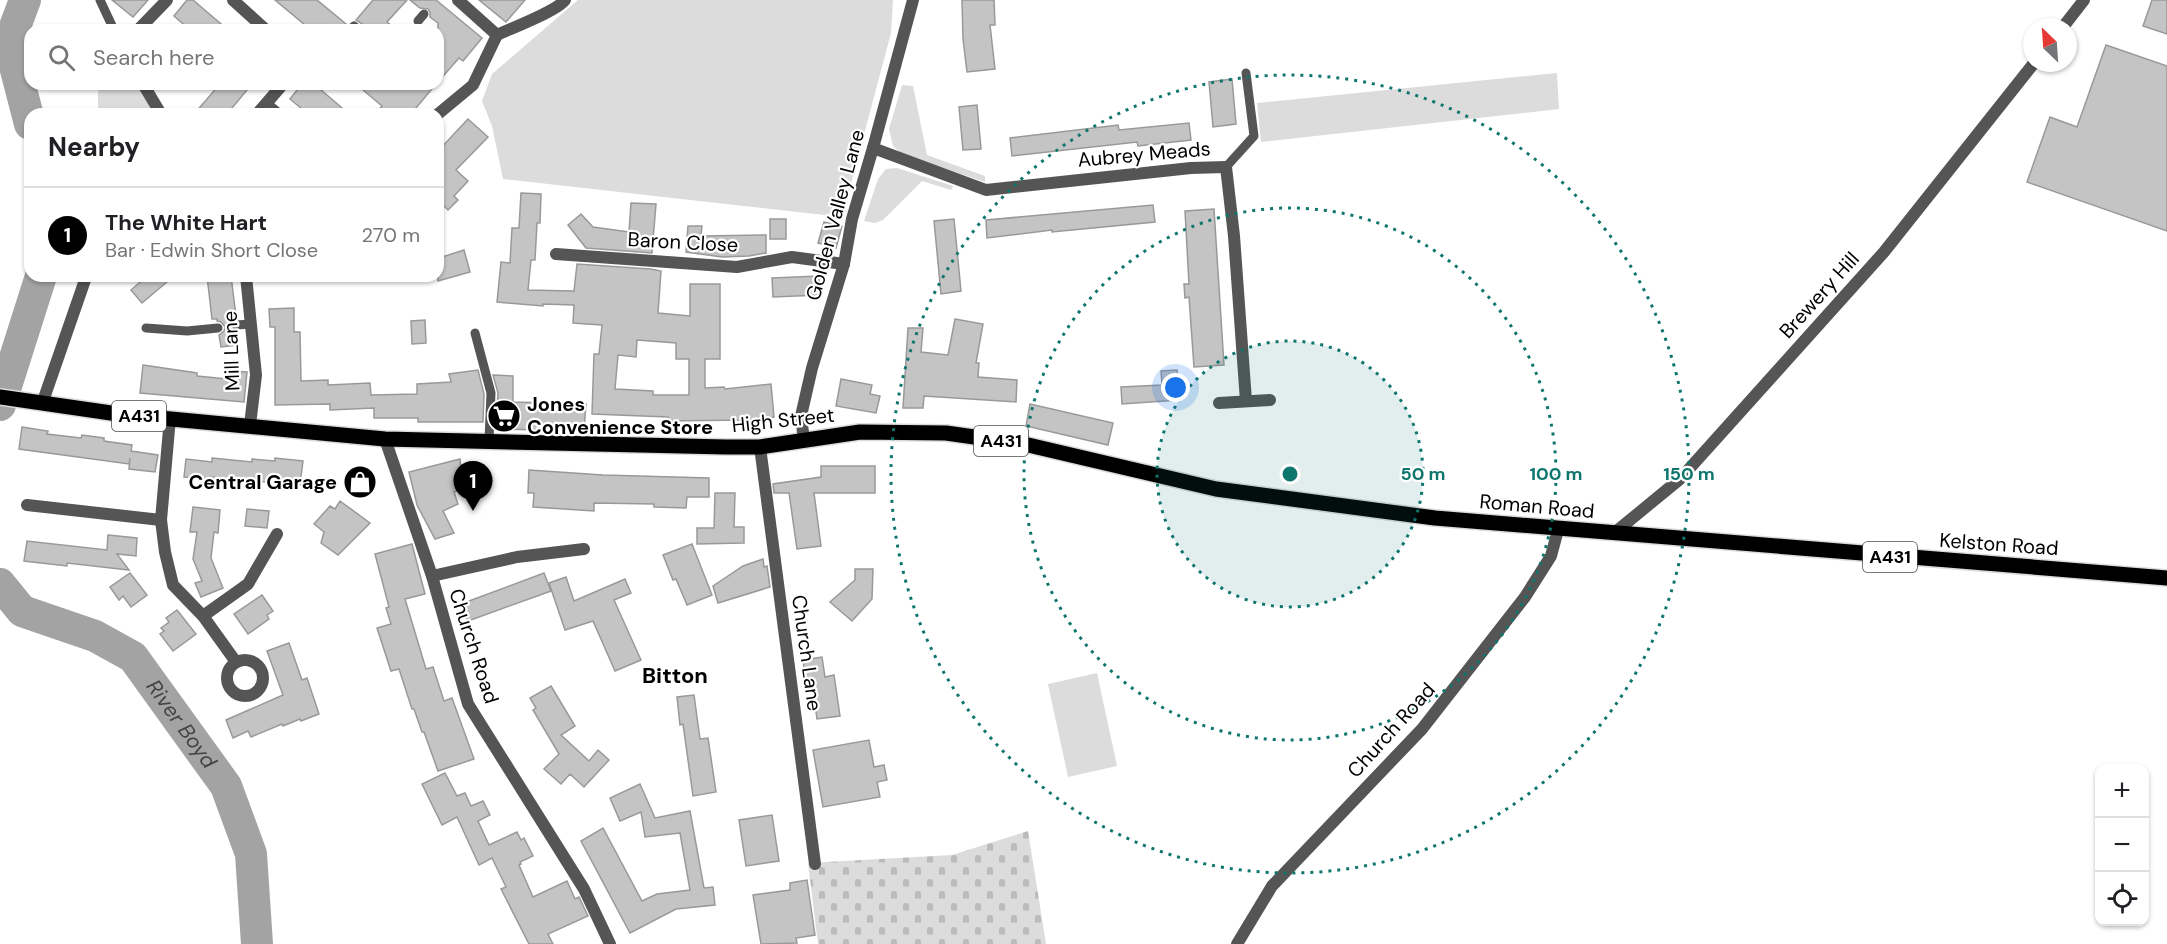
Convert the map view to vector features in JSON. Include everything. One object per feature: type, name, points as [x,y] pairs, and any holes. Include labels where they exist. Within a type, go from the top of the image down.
[{"type":"main road","name":"A431","points":[[0,397],[118,414],[249,425]]},
{"type":"main road","name":"High Street","points":[[249,425],[385,439],[489,440],[641,446],[760,447],[860,432],[946,434],[1024,444],[1195,485],[1279,499]]},
{"type":"main road","name":"Roman Road","points":[[1279,499],[1435,519],[1612,534]]},
{"type":"main road","name":"Kelston Road","points":[[1612,534],[2167,578]]},
{"type":"street","points":[[144,24],[167,0]]},
{"type":"street","points":[[233,0],[259,24]]},
{"type":"street","points":[[458,0],[497,35]]},
{"type":"street","points":[[444,109],[473,85],[497,35],[549,11],[565,0]]},
{"type":"street","name":"Golden Valley Lane","points":[[804,441],[801,416],[812,368],[844,264],[852,219],[913,0]]},
{"type":"street","points":[[2069,18],[2084,0]]},
{"type":"street","name":"Brewery Hill","points":[[1612,534],[1680,479],[1696,462],[1884,252],[2027,72]]},
{"type":"street","points":[[147,90],[157,108]]},
{"type":"street","points":[[262,108],[278,90]]},
{"type":"street","points":[[266,104],[271,108]]},
{"type":"street","name":"Aubrey Meads","points":[[873,148],[986,190],[1191,168],[1226,167],[1234,236],[1246,401]]},
{"type":"street","name":"Baron Close","points":[[556,254],[737,267],[792,257],[844,264]]},
{"type":"street","points":[[36,403],[84,282]]},
{"type":"street","name":"Mill Lane","points":[[247,282],[256,375],[249,425]]},
{"type":"street","points":[[1219,403],[1270,400]]},
{"type":"street","points":[[170,418],[161,520],[165,552],[173,585],[203,616],[236,662]]},
{"type":"street","name":"Church Road","points":[[385,439],[432,576],[468,705],[584,889],[609,944]]},
{"type":"street","name":"Church Lane","points":[[760,447],[815,864]]},
{"type":"street","points":[[27,505],[161,520]]},
{"type":"street","name":"Church Road","points":[[1237,944],[1272,886],[1422,729],[1518,606],[1551,556],[1558,530]]},
{"type":"street","points":[[203,616],[248,584],[277,534]]},
{"type":"street","points":[[432,576],[517,556],[584,549]]},
{"type":"lane","points":[[100,0],[111,24]]},
{"type":"lane","points":[[1226,167],[1254,136],[1246,73]]},
{"type":"lane","points":[[236,325],[251,324]]},
{"type":"lane","points":[[146,328],[187,331],[218,328]]},
{"type":"lane","points":[[475,333],[491,393],[489,440]]},
{"type":"green space","points":[[578,0],[893,0],[891,33],[842,217],[503,179],[492,126],[482,101],[492,74]]},
{"type":"green space","points":[[1557,73],[1559,109],[1261,142],[1257,103]]},
{"type":"green space","points":[[902,85],[913,86],[927,155],[985,176],[985,182],[903,155],[893,146],[889,129]]},
{"type":"green space","points":[[98,90],[152,90],[163,108],[98,108]]},
{"type":"green space","points":[[897,168],[953,186],[951,190],[922,181],[883,220],[875,223],[864,221],[878,179],[886,169]]},
{"type":"green space","points":[[1097,673],[1117,766],[1068,777],[1048,684]]},
{"type":"green space","points":[[1028,831],[1046,944],[818,944],[808,863],[952,855]]},
{"type":"building","points":[[112,0],[148,0],[133,17]]},
{"type":"building","points":[[187,0],[193,0],[221,24],[183,24],[174,16]]},
{"type":"building","points":[[275,0],[317,0],[346,24],[304,24]]},
{"type":"building","points":[[373,0],[407,0],[387,22],[390,24],[362,24],[356,20]]},
{"type":"building","points":[[410,0],[436,0],[482,38],[463,61],[459,58],[444,75],[444,24],[438,24],[430,17],[428,9],[420,8]]},
{"type":"building","points":[[479,0],[525,0],[506,22]]},
{"type":"building","points":[[962,0],[994,0],[995,25],[990,25],[995,69],[967,72]]},
{"type":"building","points":[[2152,0],[2167,0],[2167,34],[2143,26]]},
{"type":"building","points":[[2106,45],[2167,66],[2167,231],[2027,182],[2050,117],[2077,127]]},
{"type":"building","points":[[1232,79],[1236,124],[1213,127],[1209,82]]},
{"type":"building","points":[[215,90],[247,90],[232,108],[199,108]]},
{"type":"building","points":[[297,90],[321,90],[342,108],[301,108],[290,99]]},
{"type":"building","points":[[363,90],[431,90],[416,108],[380,108],[382,106]]},
{"type":"building","points":[[977,105],[981,149],[963,150],[959,107]]},
{"type":"building","points":[[468,119],[488,137],[456,170],[468,181],[454,196],[458,200],[448,210],[444,206],[444,145]]},
{"type":"building","points":[[1189,123],[1191,140],[1138,146],[1137,142],[1012,156],[1010,138],[1118,125],[1119,130]]},
{"type":"building","points":[[521,193],[541,194],[535,260],[531,260],[528,290],[574,291],[577,264],[651,269],[661,271],[658,313],[690,316],[690,284],[720,284],[720,359],[705,359],[705,388],[724,387],[725,389],[771,384],[774,417],[745,420],[668,421],[668,417],[592,414],[594,354],[599,354],[602,325],[573,323],[574,305],[543,304],[543,306],[497,302],[501,262],[510,263],[512,228],[519,228]],"holes":[[[637,340],[676,343],[676,359],[689,359],[689,395],[653,395],[653,391],[615,389],[618,355],[636,357]]]},
{"type":"building","points":[[631,203],[656,204],[652,253],[586,248],[568,225],[581,214],[593,227],[629,232]]},
{"type":"building","points":[[1153,205],[1155,222],[1052,232],[1052,230],[987,238],[986,220]]},
{"type":"building","points":[[1214,209],[1224,365],[1194,367],[1189,297],[1185,298],[1184,284],[1189,284],[1185,211]]},
{"type":"building","points":[[770,219],[786,219],[786,239],[770,239]]},
{"type":"building","points":[[954,219],[961,291],[941,294],[934,221]]},
{"type":"building","points":[[824,222],[842,226],[836,248],[818,243]]},
{"type":"building","points":[[688,226],[702,226],[701,236],[766,235],[766,253],[722,257],[686,252]]},
{"type":"building","points":[[464,250],[470,272],[444,279],[444,256]]},
{"type":"building","points":[[819,276],[820,295],[773,297],[772,278]]},
{"type":"building","points":[[140,282],[167,282],[142,303],[131,290]]},
{"type":"building","points":[[208,282],[232,282],[236,316],[229,326],[236,332],[238,345],[221,347],[219,335],[225,327],[217,319],[212,319]]},
{"type":"building","points":[[294,308],[294,332],[300,332],[301,381],[328,380],[328,385],[370,383],[371,395],[417,394],[417,384],[451,382],[449,374],[478,370],[484,394],[483,422],[418,422],[418,418],[374,418],[374,408],[330,410],[330,404],[275,405],[275,327],[270,327],[269,309]]},
{"type":"building","points":[[955,319],[983,324],[976,363],[979,363],[978,377],[1017,380],[1016,402],[924,396],[923,408],[903,408],[908,328],[923,328],[921,352],[948,355]]},
{"type":"building","points":[[425,320],[426,343],[412,344],[411,321]]},
{"type":"building","points":[[143,365],[197,373],[197,376],[227,379],[230,371],[247,372],[244,402],[140,393]]},
{"type":"building","points":[[1177,370],[1179,400],[1122,404],[1121,387],[1162,385],[1161,371]]},
{"type":"building","points":[[493,375],[513,376],[513,402],[586,404],[584,431],[496,429],[498,393]]},
{"type":"building","points":[[841,379],[872,385],[870,394],[880,396],[876,413],[836,406]]},
{"type":"building","points":[[1030,404],[1113,423],[1108,445],[1026,426]]},
{"type":"building","points":[[22,427],[48,431],[47,434],[81,438],[82,435],[132,445],[131,451],[158,455],[155,472],[129,469],[130,458],[129,464],[19,449]]},
{"type":"building","points":[[212,458],[252,462],[252,459],[275,461],[275,458],[303,461],[300,485],[184,477],[186,459],[212,462]]},
{"type":"building","points":[[460,459],[463,489],[454,492],[458,504],[443,511],[454,533],[435,539],[417,505],[409,472]]},
{"type":"building","points":[[821,466],[875,466],[875,493],[814,493],[821,546],[797,549],[789,493],[774,493],[773,484],[821,477]]},
{"type":"building","points":[[529,470],[709,478],[709,497],[687,497],[686,508],[654,507],[654,504],[594,503],[594,511],[533,507],[534,493],[528,493]]},
{"type":"building","points":[[715,493],[735,493],[734,527],[744,527],[744,543],[697,544],[697,528],[714,528]]},
{"type":"building","points":[[340,501],[370,523],[338,555],[321,543],[324,532],[314,524],[330,506],[335,509]]},
{"type":"building","points":[[193,507],[220,510],[218,533],[214,532],[211,558],[223,588],[201,597],[195,583],[202,581],[193,559],[197,532],[190,532]]},
{"type":"building","points":[[247,509],[269,511],[267,528],[245,526]]},
{"type":"building","points":[[108,535],[137,538],[136,556],[117,554],[129,570],[24,561],[27,541],[107,550]]},
{"type":"building","points":[[412,544],[425,594],[405,599],[426,669],[433,667],[444,701],[452,698],[474,759],[438,771],[424,732],[412,709],[399,669],[391,671],[377,628],[391,624],[386,608],[389,607],[375,554]]},
{"type":"building","points":[[692,544],[712,595],[687,605],[676,579],[673,580],[663,555]]},
{"type":"building","points":[[763,559],[764,567],[767,566],[770,587],[718,603],[713,586],[743,566]]},
{"type":"building","points":[[855,569],[873,569],[872,599],[852,621],[830,602],[855,580]]},
{"type":"building","points":[[130,573],[147,595],[131,607],[123,596],[119,600],[110,587]]},
{"type":"building","points":[[544,573],[551,591],[468,621],[461,604]]},
{"type":"building","points":[[566,577],[574,601],[625,579],[631,593],[614,600],[641,660],[615,671],[593,621],[565,630],[549,583]]},
{"type":"building","points":[[262,595],[273,611],[267,615],[269,619],[248,634],[234,614]]},
{"type":"building","points":[[177,610],[196,634],[173,651],[160,634],[164,631],[161,628],[169,622],[166,618]]},
{"type":"building","points":[[289,643],[302,680],[307,678],[319,714],[283,726],[282,724],[251,737],[248,731],[233,738],[226,720],[283,695],[267,651]]},
{"type":"building","points":[[822,657],[825,677],[834,675],[840,716],[817,719],[813,690],[807,691],[803,660]]},
{"type":"building","points":[[551,686],[575,726],[561,735],[589,761],[598,750],[609,760],[584,787],[570,774],[561,784],[544,769],[559,754],[533,710],[536,708],[530,698]]},
{"type":"building","points":[[694,695],[700,739],[708,738],[716,792],[693,796],[677,697]]},
{"type":"building","points":[[869,740],[874,767],[884,765],[887,780],[877,782],[880,797],[823,807],[813,750]]},
{"type":"building","points":[[445,773],[457,796],[465,793],[471,806],[483,801],[490,815],[478,821],[489,845],[517,832],[521,840],[524,838],[533,856],[520,862],[519,865],[533,897],[567,881],[575,899],[579,897],[588,916],[548,934],[553,944],[529,944],[501,889],[506,887],[492,858],[479,865],[457,817],[442,825],[422,784]]},
{"type":"building","points":[[640,784],[655,818],[690,811],[704,888],[713,887],[715,905],[676,909],[630,933],[581,841],[603,828],[642,901],[657,894],[690,890],[680,833],[645,837],[641,812],[620,821],[610,798]]},
{"type":"building","points":[[772,815],[779,861],[746,866],[739,820]]},
{"type":"building","points":[[807,880],[815,935],[796,938],[797,943],[761,944],[753,895],[790,890],[790,883]]},
{"type":"waterway","name":"River Boyd","points":[[25,0],[9,43],[26,108]]},
{"type":"waterway","name":"River Boyd","points":[[0,405],[39,282]]},
{"type":"waterway","name":"River Boyd","points":[[0,584],[22,611],[95,636],[133,657],[226,786],[251,854],[257,944]]},
{"type":"place","name":"Jones Convenience Store","points":[[504,416]]},
{"type":"place","name":"Central Garage","points":[[360,482]]},
{"type":"place","name":"The White Hart","points":[[473,511]]},
{"type":"district","name":"Bitton","points":[[675,675]]}]
